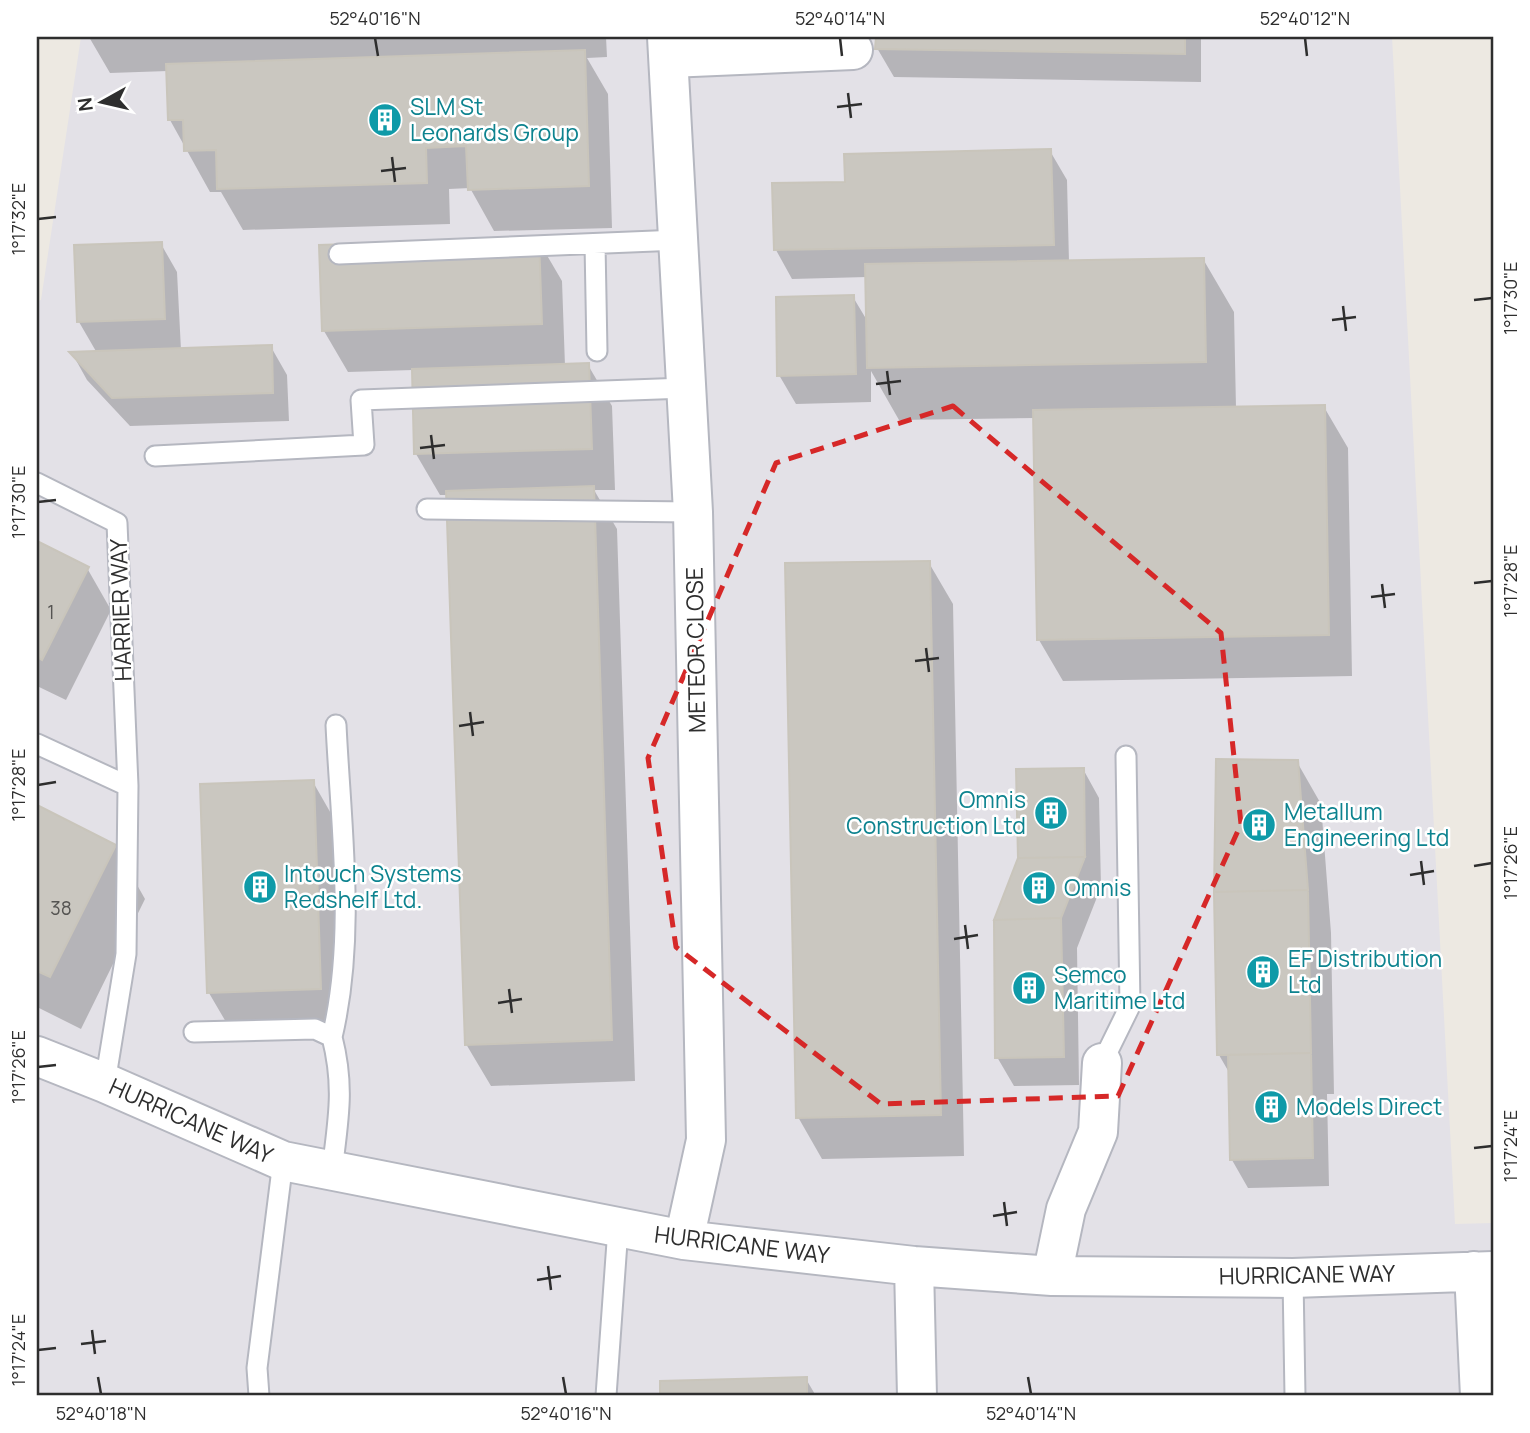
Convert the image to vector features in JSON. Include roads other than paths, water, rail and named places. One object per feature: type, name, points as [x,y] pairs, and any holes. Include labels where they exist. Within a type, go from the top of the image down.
[{"type":"street","name":"METEOR CLOSE","points":[[684,1240],[706,1140],[693,512],[668,47],[853,50]]},
{"type":"street","name":"HURRICANE WAY","points":[[37,1056],[283,1161],[684,1240],[914,1266],[1052,1276],[1293,1278],[1484,1271],[1480,1396]]},
{"type":"street","points":[[1052,1276],[1066,1209],[1098,1132],[1102,1063]]},
{"type":"street","points":[[914,1266],[917,1396]]},
{"type":"lane","points":[[339,254],[679,240]]},
{"type":"lane","points":[[595,244],[597,351]]},
{"type":"lane","points":[[155,456],[364,444],[362,400],[686,388]]},
{"type":"lane","name":"HARRIER WAY","points":[[37,482],[117,523],[128,786],[126,954],[105,1083]]},
{"type":"lane","points":[[427,509],[693,512]]},
{"type":"lane","points":[[332,1171],[341,1099],[340,1065],[332,1037],[345,967],[336,725]]},
{"type":"lane","points":[[37,744],[128,786]]},
{"type":"lane","points":[[1102,1063],[1130,1006],[1126,755]]},
{"type":"lane","points":[[194,1032],[315,1029],[332,1037]]},
{"type":"lane","points":[[258,1396],[257,1368],[283,1161]]},
{"type":"lane","points":[[606,1396],[618,1228]]},
{"type":"lane","points":[[1293,1278],[1295,1396]]},
{"type":"place","name":"SLM St Leonards Group","points":[[385,120]]},
{"type":"place","name":"Omnis Construction Ltd","points":[[1051,813]]},
{"type":"place","name":"Metallum Engineering Ltd","points":[[1259,825]]},
{"type":"place","name":"Intouch Systems Redshelf Ltd.","points":[[260,887]]},
{"type":"place","name":"Omnis","points":[[1039,888]]},
{"type":"place","name":"EF Distribution Ltd","points":[[1263,972]]},
{"type":"place","name":"Semco Maritime Ltd","points":[[1029,988]]},
{"type":"place","name":"Models Direct","points":[[1271,1107]]}]
